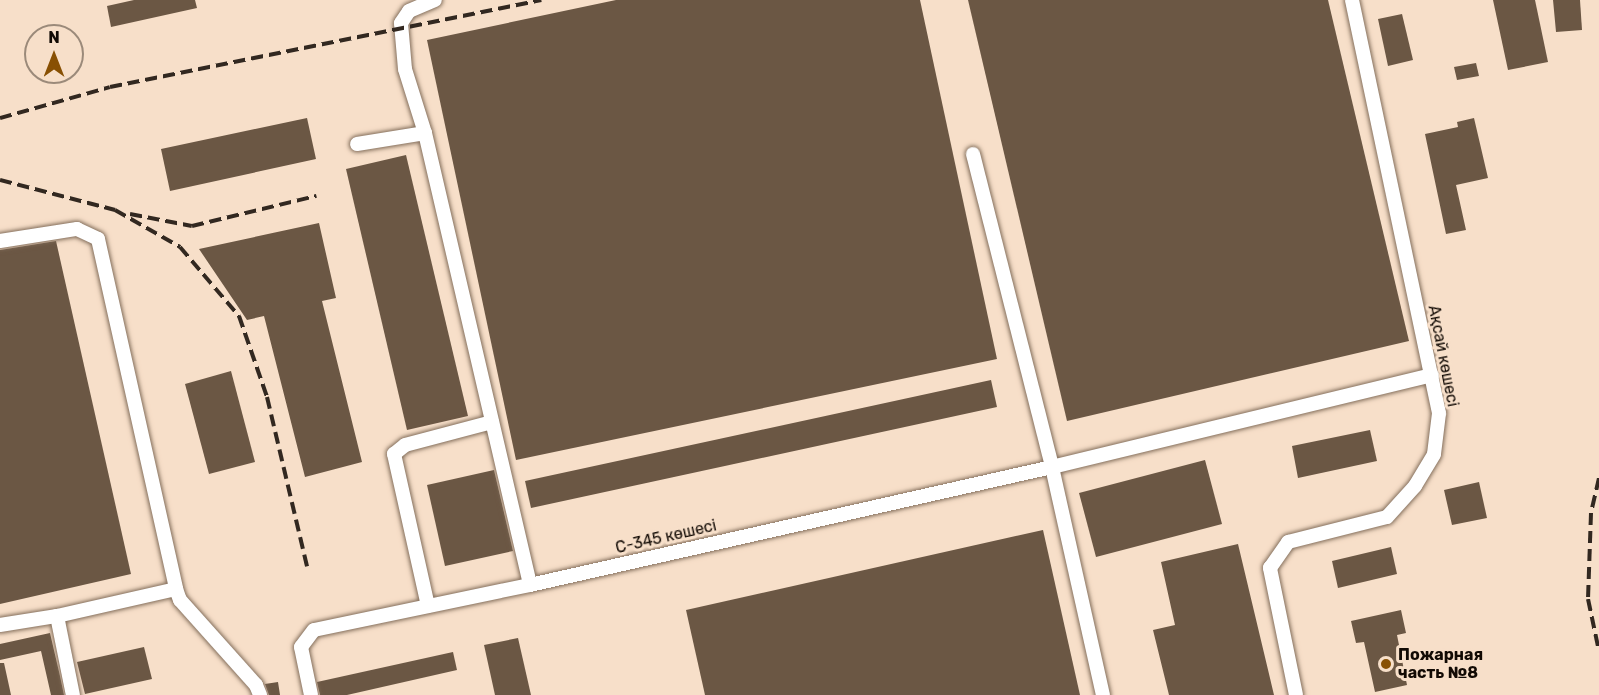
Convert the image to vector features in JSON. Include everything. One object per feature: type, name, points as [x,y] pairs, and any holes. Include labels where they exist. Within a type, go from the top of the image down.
[{"type":"lane","points":[[435,0],[409,10],[401,23],[405,69],[425,133],[530,585]]},
{"type":"lane","name":"Ақсай көшесі","points":[[1296,695],[1270,568],[1288,542],[1386,517],[1415,486],[1434,454],[1439,413],[1352,0]]},
{"type":"lane","points":[[357,144],[425,133]]},
{"type":"lane","points":[[973,154],[1052,467],[1103,695]]},
{"type":"lane","points":[[0,242],[77,229],[98,239],[176,589],[180,600],[256,685],[260,695]]},
{"type":"lane","name":"С-345 көшесі","points":[[310,695],[301,647],[314,630],[530,585],[1052,467],[1432,375]]},
{"type":"lane","points":[[428,606],[394,454],[405,445],[492,422]]},
{"type":"lane","points":[[0,625],[57,616],[176,589]]},
{"type":"lane","points":[[57,616],[73,695]]},
{"type":"building","points":[[134,0],[195,0],[197,8],[111,27],[107,6]]},
{"type":"building","points":[[616,0],[920,0],[997,359],[516,460],[427,40]]},
{"type":"building","points":[[968,0],[1328,0],[1409,341],[1067,421]]},
{"type":"building","points":[[1493,0],[1535,0],[1548,62],[1508,70]]},
{"type":"building","points":[[1553,0],[1580,0],[1582,30],[1556,32]]},
{"type":"building","points":[[1402,14],[1413,60],[1388,66],[1378,19]]},
{"type":"building","points":[[1476,63],[1479,76],[1457,80],[1454,67]]},
{"type":"building","points":[[307,118],[316,159],[170,191],[161,149]]},
{"type":"building","points":[[1474,118],[1488,178],[1456,185],[1466,230],[1446,234],[1425,134],[1458,127],[1457,122]]},
{"type":"building","points":[[406,155],[468,416],[407,430],[346,169]]},
{"type":"building","points":[[319,223],[336,298],[322,301],[362,462],[305,477],[264,316],[247,320],[199,249]]},
{"type":"building","points":[[56,241],[131,574],[0,604],[0,250]]},
{"type":"building","points":[[231,371],[255,462],[209,474],[185,384]]},
{"type":"building","points":[[991,380],[997,407],[531,508],[525,481]]},
{"type":"building","points":[[1370,430],[1377,461],[1298,478],[1292,446]]},
{"type":"building","points":[[1205,460],[1222,524],[1096,557],[1079,493]]},
{"type":"building","points":[[494,470],[513,551],[445,566],[427,485]]},
{"type":"building","points":[[1479,482],[1487,518],[1452,525],[1444,490]]},
{"type":"building","points":[[1043,530],[1080,695],[705,695],[686,610]]},
{"type":"building","points":[[1238,544],[1274,695],[1169,695],[1153,630],[1175,625],[1161,562]]},
{"type":"building","points":[[1391,547],[1397,574],[1338,588],[1332,561]]},
{"type":"building","name":"Пожарная часть №8","points":[[1401,610],[1406,633],[1397,635],[1407,685],[1375,692],[1364,642],[1356,643],[1351,621]]},
{"type":"building","points":[[50,633],[64,695],[51,695],[41,651],[0,660],[0,644]]},
{"type":"building","points":[[518,638],[531,695],[495,695],[484,645]]},
{"type":"building","points":[[144,647],[152,679],[85,694],[77,662]]},
{"type":"building","points":[[453,652],[457,670],[347,695],[320,695],[317,682]]},
{"type":"building","points":[[0,663],[4,663],[11,695],[0,695]]},
{"type":"building","points":[[278,682],[280,695],[269,695],[265,684]]},
{"type":"railway","points":[[0,118],[110,87],[541,0]]},
{"type":"railway","points":[[0,180],[115,210],[180,247],[239,316],[267,397],[308,570]]},
{"type":"railway","points":[[130,214],[192,226],[316,196]]},
{"type":"railway","points":[[1599,478],[1591,513],[1588,599],[1599,651]]},
{"type":"place","name":"Пожарная часть №8","points":[[1386,664]]}]
